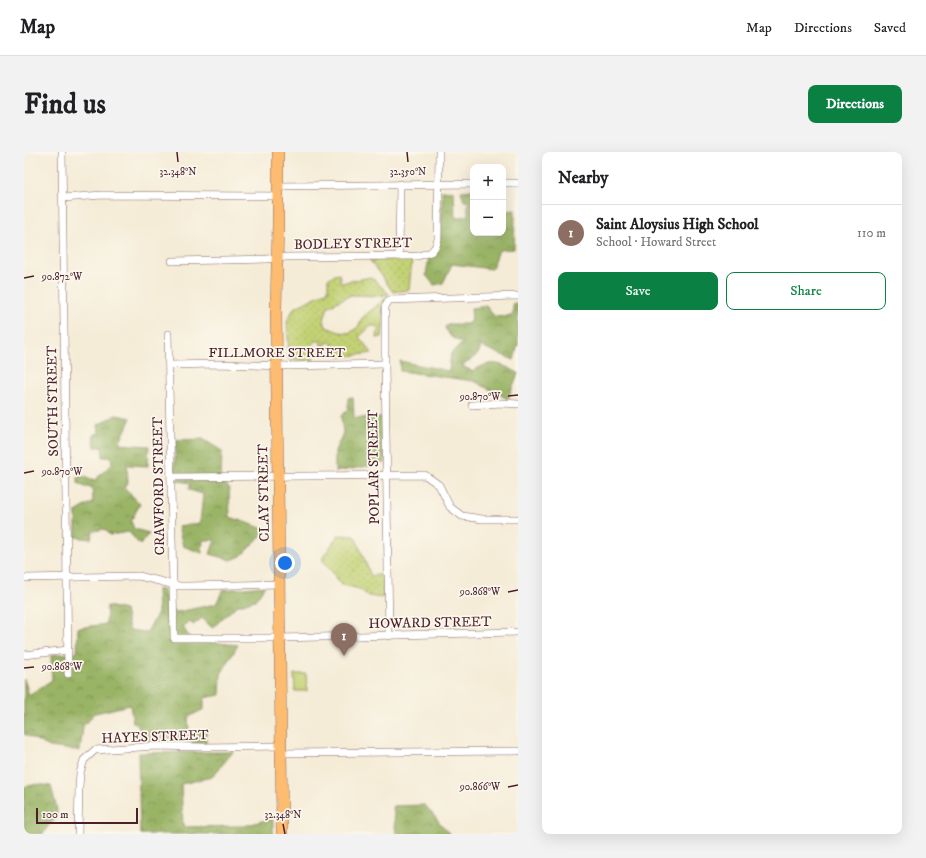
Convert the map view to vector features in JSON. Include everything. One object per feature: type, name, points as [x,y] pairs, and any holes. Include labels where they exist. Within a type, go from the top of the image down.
[{"type":"main road","name":"CLAY STREET","points":[[278,152],[276,365],[282,834]]},
{"type":"street","name":"SOUTH STREET","points":[[62,152],[68,674]]},
{"type":"street","name":"BODLEY STREET","points":[[172,261],[286,257],[418,256],[431,252],[436,246],[439,231],[439,152]]},
{"type":"street","points":[[506,183],[518,183]]},
{"type":"street","points":[[63,198],[102,195],[278,191],[400,184],[470,184]]},
{"type":"street","points":[[399,256],[400,184]]},
{"type":"street","name":"POPLAR STREET","points":[[389,636],[385,307],[389,300],[518,296]]},
{"type":"street","name":"CRAWFORD STREET","points":[[168,334],[174,638]]},
{"type":"street","name":"FILLMORE STREET","points":[[169,365],[385,364]]},
{"type":"street","points":[[472,405],[501,403],[518,404]]},
{"type":"street","points":[[172,477],[425,475],[439,485],[450,507],[462,516],[482,519],[518,519]]},
{"type":"street","points":[[24,578],[140,576],[187,586],[279,584]]},
{"type":"street","name":"HOWARD STREET","points":[[174,638],[280,638],[518,632]]},
{"type":"street","points":[[24,655],[68,650]]},
{"type":"street","name":"HAYES STREET","points":[[78,834],[80,773],[84,760],[95,750],[156,746],[281,749],[518,751]]},
{"type":"green space","points":[[470,190],[470,236],[506,236],[506,211],[515,210],[514,249],[499,250],[492,269],[452,264],[443,283],[434,285],[426,275],[429,257],[434,251],[440,235],[442,191],[454,191],[455,218],[468,216],[468,201],[464,201],[461,191]]},
{"type":"green space","points":[[369,259],[412,259],[409,290],[393,292]]},
{"type":"green space","points":[[339,274],[341,283],[371,277],[389,294],[380,296],[351,295],[328,306],[324,320],[326,327],[339,332],[350,333],[359,326],[362,318],[387,297],[382,337],[377,338],[378,326],[371,326],[359,337],[372,353],[339,357],[332,348],[332,342],[326,343],[325,348],[321,346],[321,341],[314,341],[313,361],[289,359],[287,321],[294,308],[328,291],[328,279]]},
{"type":"green space","points":[[513,303],[518,304],[518,344],[514,360],[481,346],[478,354],[462,366],[472,371],[485,365],[495,364],[505,366],[518,373],[508,399],[474,381],[400,371],[400,361],[449,371],[451,353],[463,343],[451,337],[445,328],[447,324],[467,324],[472,321],[471,308],[486,306],[494,316],[504,317],[513,314]]},
{"type":"green space","points":[[353,397],[354,418],[384,417],[385,463],[335,472],[335,451],[343,433],[341,416],[348,410],[348,398]]},
{"type":"green space","points":[[116,415],[131,418],[119,444],[149,446],[148,466],[127,465],[128,483],[124,487],[140,504],[131,521],[134,529],[149,533],[140,545],[129,532],[110,535],[105,529],[93,531],[91,539],[76,537],[76,512],[89,504],[93,504],[92,487],[85,487],[78,483],[78,475],[95,480],[112,464],[111,457],[103,457],[102,447],[95,447],[93,435],[99,433],[98,425]]},
{"type":"green space","points":[[203,439],[222,451],[221,479],[229,488],[230,517],[267,530],[241,556],[231,560],[210,554],[215,540],[203,540],[202,553],[183,546],[178,526],[200,523],[203,494],[189,490],[190,483],[174,480],[176,440]]},
{"type":"green space","points":[[338,535],[355,536],[371,576],[385,574],[382,598],[368,596],[360,589],[342,585],[322,559]]},
{"type":"green space","points":[[265,586],[255,600],[236,606],[212,628],[202,618],[193,625],[190,622],[183,627],[191,640],[238,645],[221,674],[220,695],[204,698],[204,709],[188,717],[189,732],[206,732],[206,744],[138,741],[139,726],[133,722],[130,705],[95,713],[83,726],[80,751],[50,747],[24,734],[24,679],[29,695],[52,680],[51,655],[77,653],[78,628],[106,624],[107,606],[125,610],[129,630],[147,632],[158,613],[157,589],[164,590],[167,610],[178,612],[216,604],[223,590]]},
{"type":"green space","points":[[294,674],[306,674],[307,691],[295,691]]},
{"type":"green space","points":[[233,752],[212,777],[181,784],[183,827],[244,826],[273,818],[273,834],[140,834],[138,753]]},
{"type":"green space","points":[[37,784],[51,786],[57,810],[56,819],[48,826],[43,834],[24,834],[24,787]]},
{"type":"green space","points":[[425,805],[449,834],[396,834],[393,806]]},
{"type":"place","name":"Saint Aloysius High School","points":[[344,656]]}]
